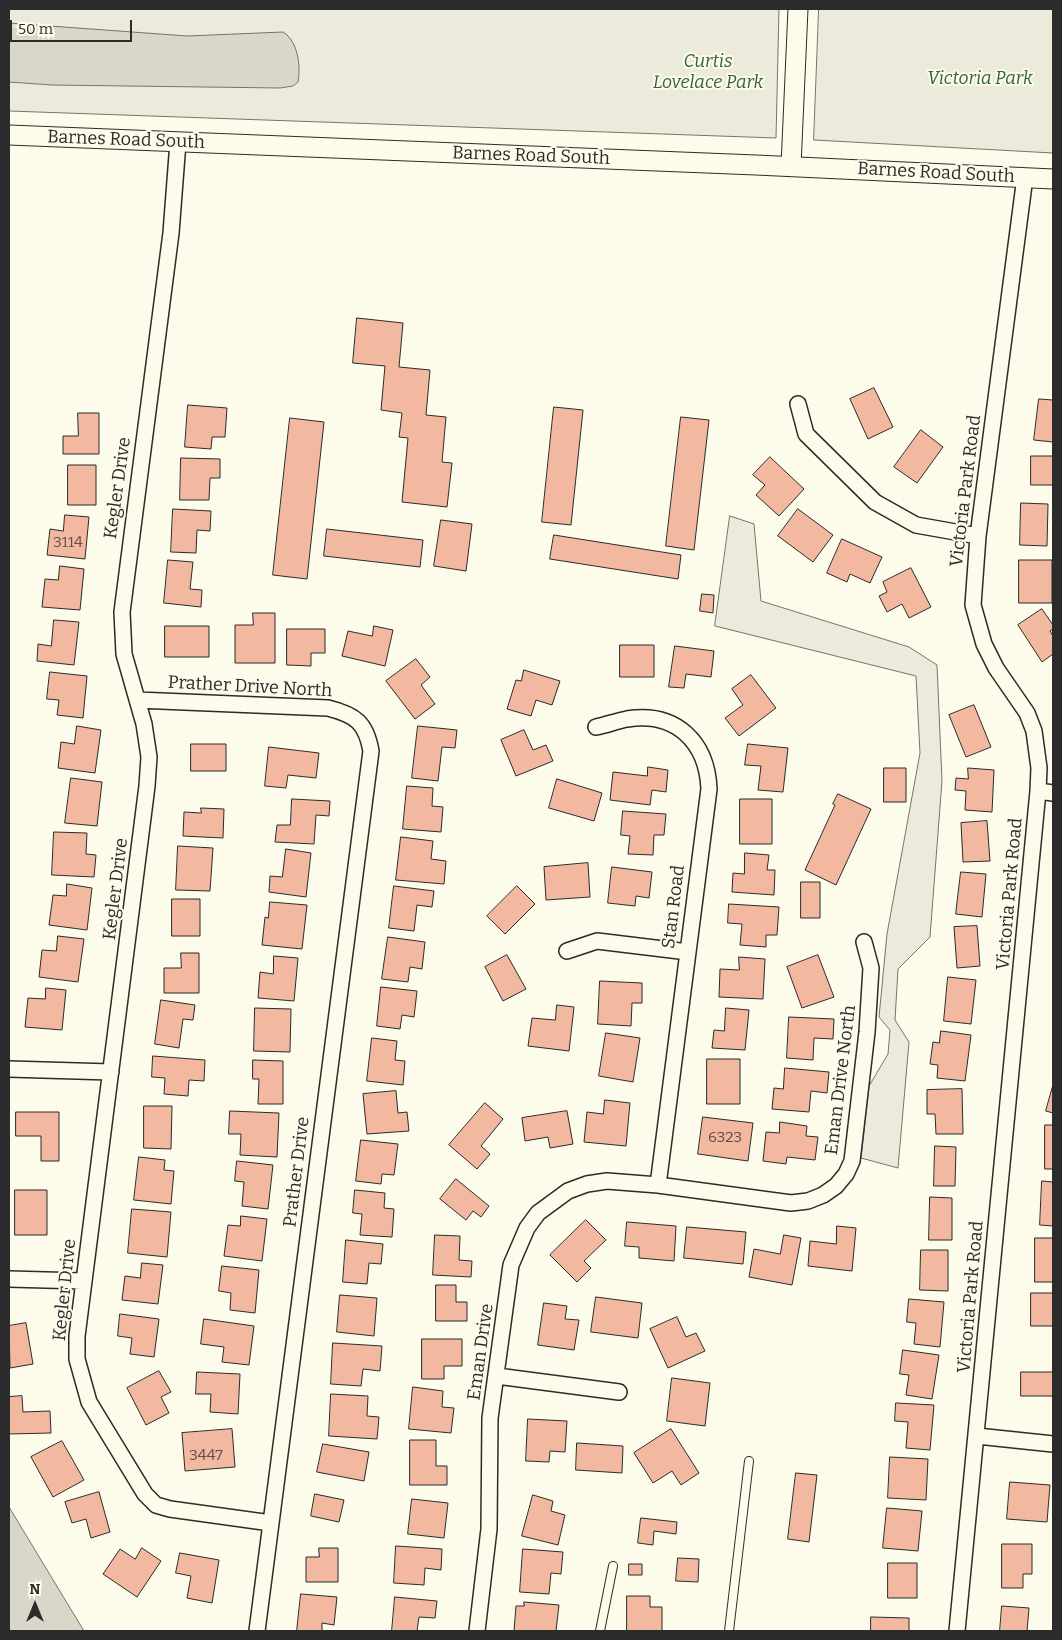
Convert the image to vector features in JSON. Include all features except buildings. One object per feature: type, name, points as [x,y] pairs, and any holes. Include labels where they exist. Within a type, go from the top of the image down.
[{"type":"street","points":[[791,166],[798,9]]},
{"type":"street","name":"Barnes Road South","points":[[9,135],[791,166],[1053,179]]},
{"type":"street","name":"Kegler Drive","points":[[178,142],[171,233],[122,612],[124,654],[144,724],[149,757],[147,786],[83,1282],[77,1336],[77,1359],[89,1402],[145,1494],[156,1505],[170,1509],[271,1523]]},
{"type":"street","name":"Victoria Park Road","points":[[958,1631],[1046,792],[1039,768],[1034,731],[1027,713],[996,668],[977,624],[973,605],[978,536],[1025,177]]},
{"type":"street","points":[[798,404],[806,434],[876,502],[916,525],[978,536]]},
{"type":"street","name":"Prather Drive North","points":[[137,700],[328,708],[344,712],[358,720]]},
{"type":"street","name":"Stan Road","points":[[596,727],[628,719],[655,720],[677,727],[692,738],[702,752],[708,770],[709,789],[658,1184]]},
{"type":"street","name":"Prather Drive","points":[[257,1631],[371,751],[368,734],[358,720]]},
{"type":"street","points":[[568,952],[596,941],[688,952]]},
{"type":"street","name":"Eman Drive North","points":[[658,1184],[791,1202],[808,1202],[824,1195],[836,1186],[846,1174],[854,1146],[867,1032],[871,968],[864,942]]},
{"type":"street","points":[[9,1069],[111,1072]]},
{"type":"street","name":"Eman Drive","points":[[477,1631],[489,1529],[488,1442],[511,1265],[527,1228],[538,1213],[568,1191],[587,1184],[607,1181],[658,1184]]},
{"type":"street","points":[[9,1279],[83,1282]]},
{"type":"street","points":[[497,1376],[618,1392]]},
{"type":"street","points":[[977,1436],[1053,1444]]},
{"type":"lane","points":[[729,1631],[749,1461]]},
{"type":"lane","points":[[600,1631],[613,1566]]},
{"type":"green space","name":"Curtis Lovelace Park","points":[[9,9],[779,9],[776,138],[9,111]]},
{"type":"green space","name":"Victoria Park","points":[[819,9],[1053,9],[1053,153],[814,140]]},
{"type":"green space","points":[[730,516],[754,524],[761,601],[909,647],[937,665],[942,781],[930,937],[898,969],[895,1020],[909,1042],[898,1168],[861,1158],[869,1086],[888,1054],[890,1030],[879,1017],[887,934],[920,753],[916,676],[715,626]]},
{"type":"shaded area","points":[[9,23],[187,36],[283,32],[292,41],[297,54],[299,62],[298,82],[293,86],[280,88],[52,85],[9,82]]},
{"type":"shaded area","points":[[9,1507],[84,1631],[9,1631]]}]
